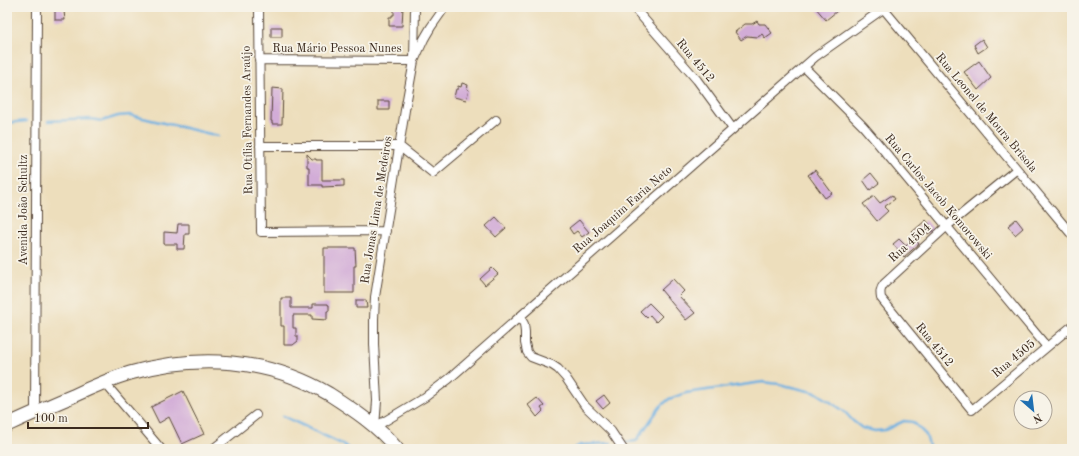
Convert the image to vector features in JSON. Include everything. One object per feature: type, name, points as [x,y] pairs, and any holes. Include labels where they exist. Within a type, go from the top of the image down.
[{"type":"main road","points":[[7,425],[104,382],[129,373],[180,363],[229,362],[253,365],[284,374],[314,386],[360,414],[376,426],[397,449]]},
{"type":"street","name":"Avenida João Schultz","points":[[35,412],[37,7]]},
{"type":"street","name":"Rua Otília Fernandes Araújo","points":[[258,7],[261,232],[386,231]]},
{"type":"street","points":[[414,61],[415,7]]},
{"type":"street","name":"Rua Jonas Lima de Medeiros","points":[[376,426],[377,401],[374,344],[375,297],[399,146],[414,61],[431,27],[445,7]]},
{"type":"street","name":"Rua Joaquim Faria Neto","points":[[376,426],[424,397],[449,379],[804,66],[883,8]]},
{"type":"street","name":"Rua Leonel de Moura Brisola","points":[[883,8],[1072,235]]},
{"type":"street","name":"Rua 4512","points":[[636,10],[697,80],[733,129]]},
{"type":"street","name":"Rua Mário Pessoa Nunes","points":[[259,60],[414,61]]},
{"type":"street","name":"Rua Carlos Jacob Komorowski","points":[[804,66],[863,126],[1047,347]]},
{"type":"street","points":[[260,146],[399,146],[433,173],[496,120]]},
{"type":"street","name":"Rua 4504","points":[[880,293],[884,284],[947,226],[1017,169]]},
{"type":"street","name":"Rua 4512","points":[[880,293],[881,298],[886,305],[972,410]]},
{"type":"street","points":[[520,317],[524,324],[527,352],[531,357],[558,369],[582,401],[611,431],[623,449]]},
{"type":"street","name":"Rua 4505","points":[[972,410],[1072,326]]},
{"type":"street","points":[[104,382],[161,449]]},
{"type":"street","points":[[213,449],[256,416]]},
{"type":"building","points":[[55,7],[61,7],[61,9],[63,9],[65,20],[55,20]]},
{"type":"building","points":[[394,7],[403,7],[402,26],[389,26],[389,17],[394,15]]},
{"type":"building","points":[[815,7],[842,7],[826,20]]},
{"type":"building","points":[[757,21],[759,24],[765,24],[772,33],[765,38],[762,34],[758,37],[747,36],[741,40],[735,32],[745,24],[752,24]]},
{"type":"building","points":[[271,27],[282,27],[282,37],[271,37]]},
{"type":"building","points":[[982,39],[987,47],[978,53],[974,45]]},
{"type":"building","points":[[979,61],[991,78],[978,90],[964,72]]},
{"type":"building","points":[[462,83],[468,85],[467,89],[469,90],[466,100],[454,97],[456,89],[458,89],[458,86],[461,87]]},
{"type":"building","points":[[272,88],[283,89],[282,124],[272,124],[271,121]]},
{"type":"building","points":[[378,101],[389,101],[389,110],[378,110]]},
{"type":"building","points":[[307,154],[312,159],[322,160],[322,180],[344,180],[344,186],[322,187],[322,185],[309,185]]},
{"type":"building","points":[[815,170],[832,193],[825,198],[808,175]]},
{"type":"building","points":[[871,173],[879,183],[870,190],[863,180]]},
{"type":"building","points":[[892,195],[895,199],[884,207],[888,211],[877,221],[863,204],[874,196],[880,203]]},
{"type":"building","points":[[496,217],[506,228],[496,237],[486,226]]},
{"type":"building","points":[[1016,219],[1023,228],[1015,235],[1008,226]]},
{"type":"building","points":[[579,220],[589,232],[582,237],[577,231],[573,234],[569,228]]},
{"type":"building","points":[[926,220],[934,230],[928,234],[926,231],[917,238],[912,232]]},
{"type":"building","points":[[178,224],[189,224],[189,234],[185,234],[184,249],[177,249],[177,244],[164,244],[164,232],[177,233]]},
{"type":"building","points":[[914,238],[919,244],[904,257],[893,244],[899,239],[906,246]]},
{"type":"building","points":[[324,248],[355,248],[356,266],[354,266],[354,293],[324,293]]},
{"type":"building","points":[[492,268],[498,274],[485,285],[480,279]]},
{"type":"building","points":[[673,279],[684,291],[679,296],[695,313],[686,320],[661,290]]},
{"type":"building","points":[[281,298],[291,298],[291,308],[313,308],[313,304],[328,304],[329,311],[327,311],[327,320],[312,319],[312,315],[293,315],[293,328],[296,328],[296,336],[298,336],[298,341],[293,345],[284,345],[284,326],[281,326]]},
{"type":"building","points":[[356,300],[366,300],[367,308],[356,308]]},
{"type":"building","points":[[649,303],[662,316],[656,322],[650,315],[647,318],[640,311]]},
{"type":"building","points":[[183,391],[204,434],[182,444],[169,417],[159,423],[151,407]]},
{"type":"building","points":[[604,395],[610,403],[603,409],[596,401]]},
{"type":"building","points":[[537,398],[544,406],[541,408],[543,411],[537,417],[528,405]]},
{"type":"waterway","points":[[48,121],[91,119],[102,121],[118,116],[130,115],[219,136]]},
{"type":"waterway","points":[[7,123],[27,121]]},
{"type":"waterway","points":[[626,442],[636,441],[660,407],[669,399],[686,393],[763,382],[779,384],[817,393],[844,411],[862,428],[875,431],[885,430],[904,421],[913,422],[926,435],[930,449]]},
{"type":"waterway","points":[[283,416],[344,445],[349,449]]},
{"type":"waterway","points":[[573,449],[580,445],[611,443]]}]
